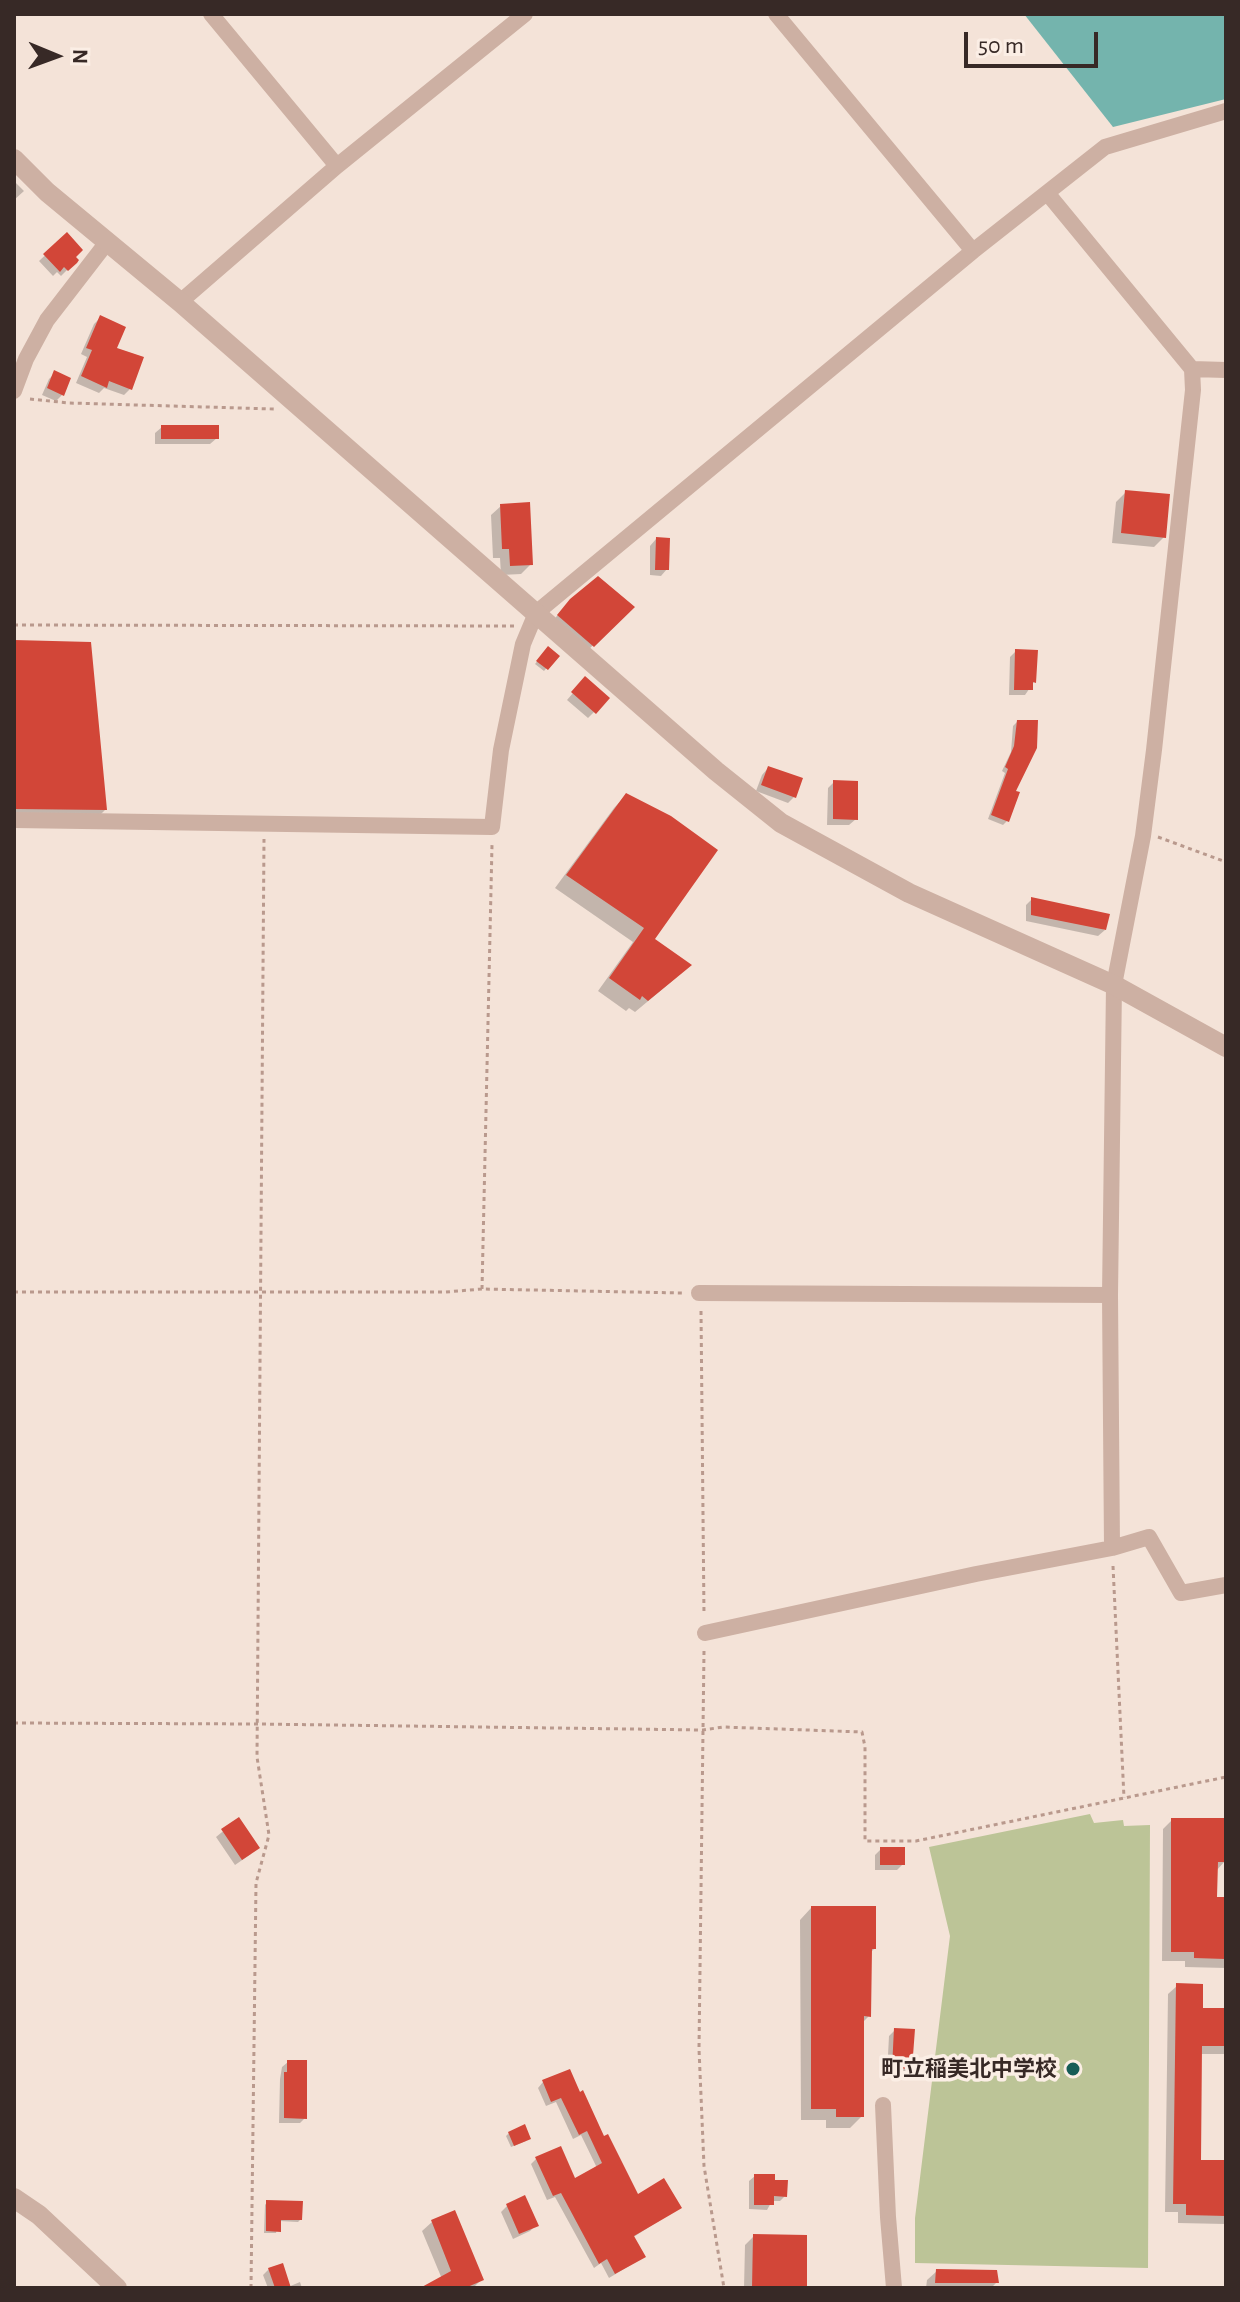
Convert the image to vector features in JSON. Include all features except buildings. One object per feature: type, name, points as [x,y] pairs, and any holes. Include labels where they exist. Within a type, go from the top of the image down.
[{"type":"street","points":[[211,14],[337,166]]},
{"type":"street","points":[[180,302],[337,166],[525,14]]},
{"type":"street","points":[[776,14],[973,251]]},
{"type":"street","points":[[14,820],[492,827],[501,750],[523,644],[533,620],[973,251],[1105,147],[1226,111]]},
{"type":"street","points":[[14,159],[47,192],[299,405],[533,620],[781,823],[909,893],[1114,985],[1226,1047]]},
{"type":"street","points":[[1048,194],[1192,369],[1193,390],[1143,836],[1114,985],[1110,1295],[1112,1548]]},
{"type":"street","points":[[21,395],[26,359],[47,320],[108,241]]},
{"type":"street","points":[[1192,369],[1226,370]]},
{"type":"street","points":[[699,1293],[1110,1295]]},
{"type":"street","points":[[705,1633],[1112,1548],[1149,1537],[1181,1593],[1226,1585]]},
{"type":"street","points":[[883,2105],[894,2288]]},
{"type":"street","points":[[14,2198],[39,2215],[117,2288]]},
{"type":"path","points":[[21,395],[280,409],[299,405]]},
{"type":"path","points":[[14,625],[533,620]]},
{"type":"path","points":[[251,2288],[256,1883],[269,1835],[257,1757],[264,823]]},
{"type":"path","points":[[482,1289],[492,827]]},
{"type":"path","points":[[1143,836],[1161,837],[1226,862]]},
{"type":"path","points":[[14,1292],[446,1292],[482,1289],[699,1293],[703,1330],[705,1633],[699,2049],[703,2151],[715,2246],[724,2288]]},
{"type":"path","points":[[1112,1548],[1124,1798]]},
{"type":"path","points":[[14,1723],[703,1730],[723,1727],[862,1732],[865,1747],[865,1841],[916,1841],[1226,1777]]},
{"type":"green space","name":"町立稲美北中学校","points":[[1090,1814],[1094,1823],[1123,1820],[1124,1826],[1150,1825],[1148,2268],[915,2263],[915,2218],[950,1936],[929,1847]]},
{"type":"water","points":[[1024,14],[1226,14],[1226,99],[1113,127]]},
{"type":"place","name":"町立稲美北中学校","points":[[1073,2069]]}]
